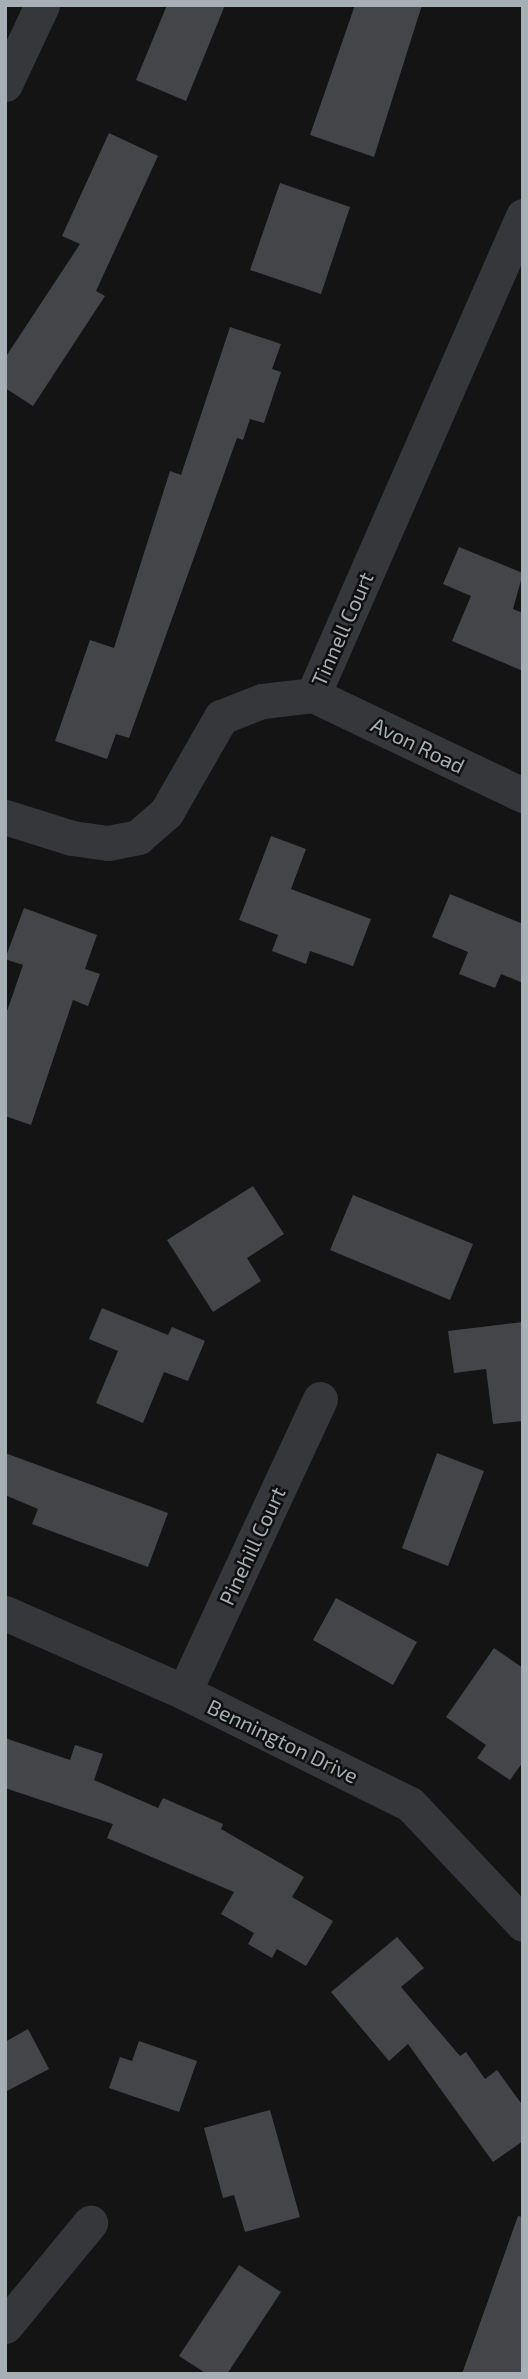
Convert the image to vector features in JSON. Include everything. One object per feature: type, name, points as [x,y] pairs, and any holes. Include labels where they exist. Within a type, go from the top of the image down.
[{"type":"street","points":[[5,84],[15,39],[42,5]]},
{"type":"street","name":"Tinnell Court","points":[[5,817],[72,838],[108,843],[138,837],[166,813],[221,718],[262,701],[313,695],[523,216]]},
{"type":"street","name":"Avon Road","points":[[313,695],[523,795]]},
{"type":"street","name":"Pinehill Court","points":[[184,1692],[320,1399]]},
{"type":"street","name":"Bennington Drive","points":[[5,1613],[184,1692],[410,1804],[523,1924]]},
{"type":"street","points":[[5,2326],[90,2223]]},
{"type":"building","points":[[167,5],[225,5],[186,101],[136,80]]},
{"type":"building","points":[[355,5],[422,5],[374,157],[310,135]]},
{"type":"building","points":[[109,133],[158,156],[96,291],[105,296],[33,406],[5,388],[5,358],[80,244],[62,236]]},
{"type":"building","points":[[280,183],[350,207],[321,294],[250,270]]},
{"type":"building","points":[[230,327],[281,344],[272,369],[281,372],[264,423],[250,419],[243,440],[237,438],[129,738],[116,734],[107,759],[55,741],[90,640],[114,648],[170,471],[181,475]]},
{"type":"building","points":[[459,547],[523,573],[513,609],[523,613],[523,671],[452,641],[471,596],[443,584]]},
{"type":"building","points":[[271,836],[306,849],[291,889],[371,919],[353,966],[310,951],[306,964],[272,951],[278,935],[239,920]]},
{"type":"building","points":[[450,894],[523,924],[523,983],[501,974],[495,988],[459,974],[468,952],[432,937]]},
{"type":"building","points":[[24,908],[97,935],[85,969],[100,974],[88,1006],[73,1000],[31,1125],[5,1116],[5,1017],[23,965],[5,959]]},
{"type":"building","points":[[253,1186],[284,1234],[247,1258],[261,1281],[213,1312],[167,1240]]},
{"type":"building","points":[[353,1195],[473,1244],[450,1300],[330,1250]]},
{"type":"building","points":[[102,1308],[168,1335],[172,1327],[205,1341],[188,1381],[164,1372],[143,1423],[96,1403],[118,1351],[89,1339]]},
{"type":"building","points":[[523,1322],[523,1421],[493,1424],[486,1369],[454,1373],[448,1331]]},
{"type":"building","points":[[5,1453],[168,1513],[148,1567],[32,1524],[38,1509],[5,1495]]},
{"type":"building","points":[[437,1453],[484,1471],[448,1566],[402,1548]]},
{"type":"building","points":[[336,1598],[417,1642],[393,1685],[313,1640]]},
{"type":"building","points":[[494,1648],[523,1668],[523,1762],[510,1780],[477,1758],[486,1745],[446,1717]]},
{"type":"building","points":[[5,1738],[70,1760],[75,1745],[103,1754],[94,1780],[158,1808],[163,1798],[223,1824],[221,1829],[304,1877],[292,1897],[333,1921],[306,1966],[277,1949],[272,1958],[248,1944],[254,1933],[221,1914],[234,1892],[107,1838],[113,1824],[5,1788]]},
{"type":"building","points":[[397,1937],[424,1968],[401,1987],[460,2056],[466,2052],[485,2079],[497,2070],[523,2106],[523,2141],[493,2162],[408,2044],[389,2061],[331,1992]]},
{"type":"building","points":[[28,2029],[49,2069],[5,2092],[5,2042]]},
{"type":"building","points":[[139,2041],[197,2061],[179,2112],[109,2088],[120,2057],[132,2061]]},
{"type":"building","points":[[270,2110],[300,2217],[245,2232],[234,2195],[223,2198],[204,2128]]},
{"type":"building","points":[[518,2216],[523,2217],[523,2374],[462,2374]]},
{"type":"building","points":[[239,2265],[281,2292],[227,2374],[207,2374],[179,2356]]}]
